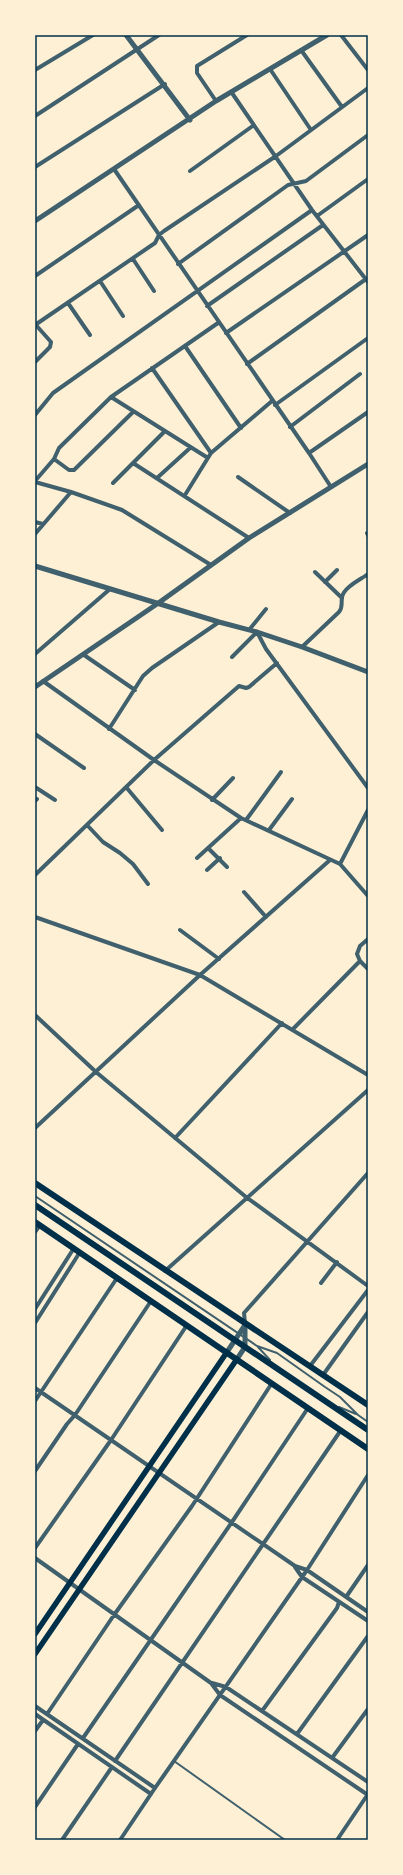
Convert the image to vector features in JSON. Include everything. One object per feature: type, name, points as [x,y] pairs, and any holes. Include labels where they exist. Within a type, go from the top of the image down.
[{"type":"main road","points":[[35,1183],[368,1406]]},
{"type":"main road","points":[[35,1205],[368,1430]]},
{"type":"main road","points":[[37,1223],[368,1449]]},
{"type":"main road","points":[[35,1634],[227,1352]]},
{"type":"main road","points":[[35,1654],[237,1359]]},
{"type":"street","points":[[35,70],[93,35]]},
{"type":"street","points":[[126,35],[165,84],[190,120]]},
{"type":"street","points":[[35,116],[160,35]]},
{"type":"street","points":[[216,101],[197,73],[197,66],[247,35]]},
{"type":"street","points":[[35,221],[190,120],[216,101],[232,93],[327,35]]},
{"type":"street","points":[[341,35],[368,70]]},
{"type":"street","points":[[301,50],[342,107]]},
{"type":"street","points":[[270,69],[311,130]]},
{"type":"street","points":[[35,167],[165,84]]},
{"type":"street","points":[[35,362],[50,347],[51,342],[35,325],[155,243],[159,235],[276,156],[368,88]]},
{"type":"street","points":[[232,93],[312,210],[343,252],[367,280],[247,364]]},
{"type":"street","points":[[190,171],[254,125]]},
{"type":"street","points":[[178,264],[288,185],[306,181],[368,135]]},
{"type":"street","points":[[114,169],[331,487]]},
{"type":"street","points":[[317,216],[368,180]]},
{"type":"street","points":[[35,276],[139,206]]},
{"type":"street","points":[[35,415],[53,393],[312,210]]},
{"type":"street","points":[[207,306],[323,224]]},
{"type":"street","points":[[226,333],[368,235]]},
{"type":"street","points":[[132,258],[154,291]]},
{"type":"street","points":[[100,281],[123,316]]},
{"type":"street","points":[[68,303],[90,335]]},
{"type":"street","points":[[211,565],[122,510],[71,492],[35,482],[54,459],[59,448],[111,397],[218,323]]},
{"type":"street","points":[[275,405],[368,338]]},
{"type":"street","points":[[185,346],[241,428]]},
{"type":"street","points":[[152,368],[211,453]]},
{"type":"street","points":[[290,427],[360,374]]},
{"type":"street","points":[[111,397],[164,432],[208,458]]},
{"type":"street","points":[[185,495],[211,453],[272,401]]},
{"type":"street","points":[[54,459],[69,470],[74,470],[133,412]]},
{"type":"street","points":[[309,453],[368,412]]},
{"type":"street","points":[[113,483],[132,462],[164,432]]},
{"type":"street","points":[[157,478],[190,448]]},
{"type":"street","points":[[132,462],[249,538]]},
{"type":"street","points":[[35,687],[84,655],[249,538],[368,464]]},
{"type":"street","points":[[238,477],[290,512]]},
{"type":"street","points":[[35,534],[71,492]]},
{"type":"street","points":[[35,522],[43,524]]},
{"type":"street","points":[[35,566],[157,604],[257,632],[368,672]]},
{"type":"street","points":[[325,582],[337,570]]},
{"type":"street","points":[[315,572],[342,598]]},
{"type":"street","points":[[302,647],[343,607],[342,598],[346,589],[368,574]]},
{"type":"street","points":[[35,654],[110,589]]},
{"type":"street","points":[[249,630],[266,609]]},
{"type":"street","points":[[109,729],[143,676],[152,668],[219,622]]},
{"type":"street","points":[[232,657],[257,632]]},
{"type":"street","points":[[257,632],[266,649],[368,788]]},
{"type":"street","points":[[84,655],[135,690]]},
{"type":"street","points":[[35,875],[154,760],[239,686],[246,688],[249,687],[277,663]]},
{"type":"street","points":[[43,681],[109,729],[212,800],[244,819],[340,864],[368,896]]},
{"type":"street","points":[[35,734],[84,768]]},
{"type":"street","points":[[197,858],[244,819],[281,772]]},
{"type":"street","points":[[212,800],[233,778]]},
{"type":"street","points":[[35,787],[55,800]]},
{"type":"street","points":[[126,788],[162,830]]},
{"type":"street","points":[[270,830],[292,799]]},
{"type":"street","points":[[340,864],[368,810]]},
{"type":"street","points":[[87,825],[103,842],[120,852],[133,864],[148,884]]},
{"type":"street","points":[[208,848],[220,858],[227,867]]},
{"type":"street","points":[[207,870],[220,858]]},
{"type":"street","points":[[35,1128],[200,975],[330,860]]},
{"type":"street","points":[[244,892],[266,917]]},
{"type":"street","points":[[35,917],[200,975],[293,1029],[368,1076]]},
{"type":"street","points":[[180,930],[219,959]]},
{"type":"street","points":[[368,940],[360,946],[357,954],[360,961],[368,969]]},
{"type":"street","points":[[293,1029],[360,961]]},
{"type":"street","points":[[35,1015],[96,1072],[246,1197],[368,1286]]},
{"type":"street","points":[[175,1138],[282,1023]]},
{"type":"street","points":[[165,1271],[246,1197],[368,1090]]},
{"type":"street","points":[[237,1359],[245,1347],[244,1313],[368,1173]]},
{"type":"street","points":[[35,1232],[37,1223]]},
{"type":"street","points":[[35,1309],[74,1248]]},
{"type":"street","points":[[35,1323],[80,1252]]},
{"type":"street","points":[[321,1283],[337,1262]]},
{"type":"street","points":[[35,1401],[118,1278]]},
{"type":"street","points":[[310,1366],[368,1290]]},
{"type":"street","points":[[35,1471],[67,1424],[75,1415],[151,1301]]},
{"type":"street","points":[[323,1375],[368,1312]]},
{"type":"street","points":[[227,1352],[245,1324]]},
{"type":"street","points":[[35,1548],[111,1440],[187,1325]]},
{"type":"street","points":[[47,1714],[114,1615],[196,1499],[272,1383]]},
{"type":"street","points":[[35,1388],[295,1566],[307,1570],[368,1612]]},
{"type":"street","points":[[83,1738],[232,1522],[308,1408]]},
{"type":"street","points":[[115,1761],[341,1430]]},
{"type":"street","points":[[120,1840],[307,1570],[368,1475]]},
{"type":"street","points":[[35,1558],[211,1683],[220,1695],[368,1795],[337,1840]]},
{"type":"street","points":[[346,1597],[368,1565]]},
{"type":"street","points":[[295,1566],[302,1577],[368,1621]]},
{"type":"street","points":[[262,1712],[337,1608],[339,1602]]},
{"type":"street","points":[[297,1734],[368,1636]]},
{"type":"street","points":[[211,1683],[226,1687],[368,1782]]},
{"type":"street","points":[[35,1706],[155,1788]]},
{"type":"street","points":[[332,1758],[368,1708]]},
{"type":"street","points":[[35,1714],[151,1794]]},
{"type":"street","points":[[35,1731],[43,1720]]},
{"type":"street","points":[[35,1807],[78,1744]]},
{"type":"street","points":[[62,1840],[112,1767]]},
{"type":"lane","points":[[35,1196],[257,1346],[277,1354],[340,1397],[358,1415],[368,1422]]},
{"type":"lane","points":[[257,1346],[271,1362],[334,1405],[358,1415]]},
{"type":"lane","points":[[174,1761],[285,1840]]}]
